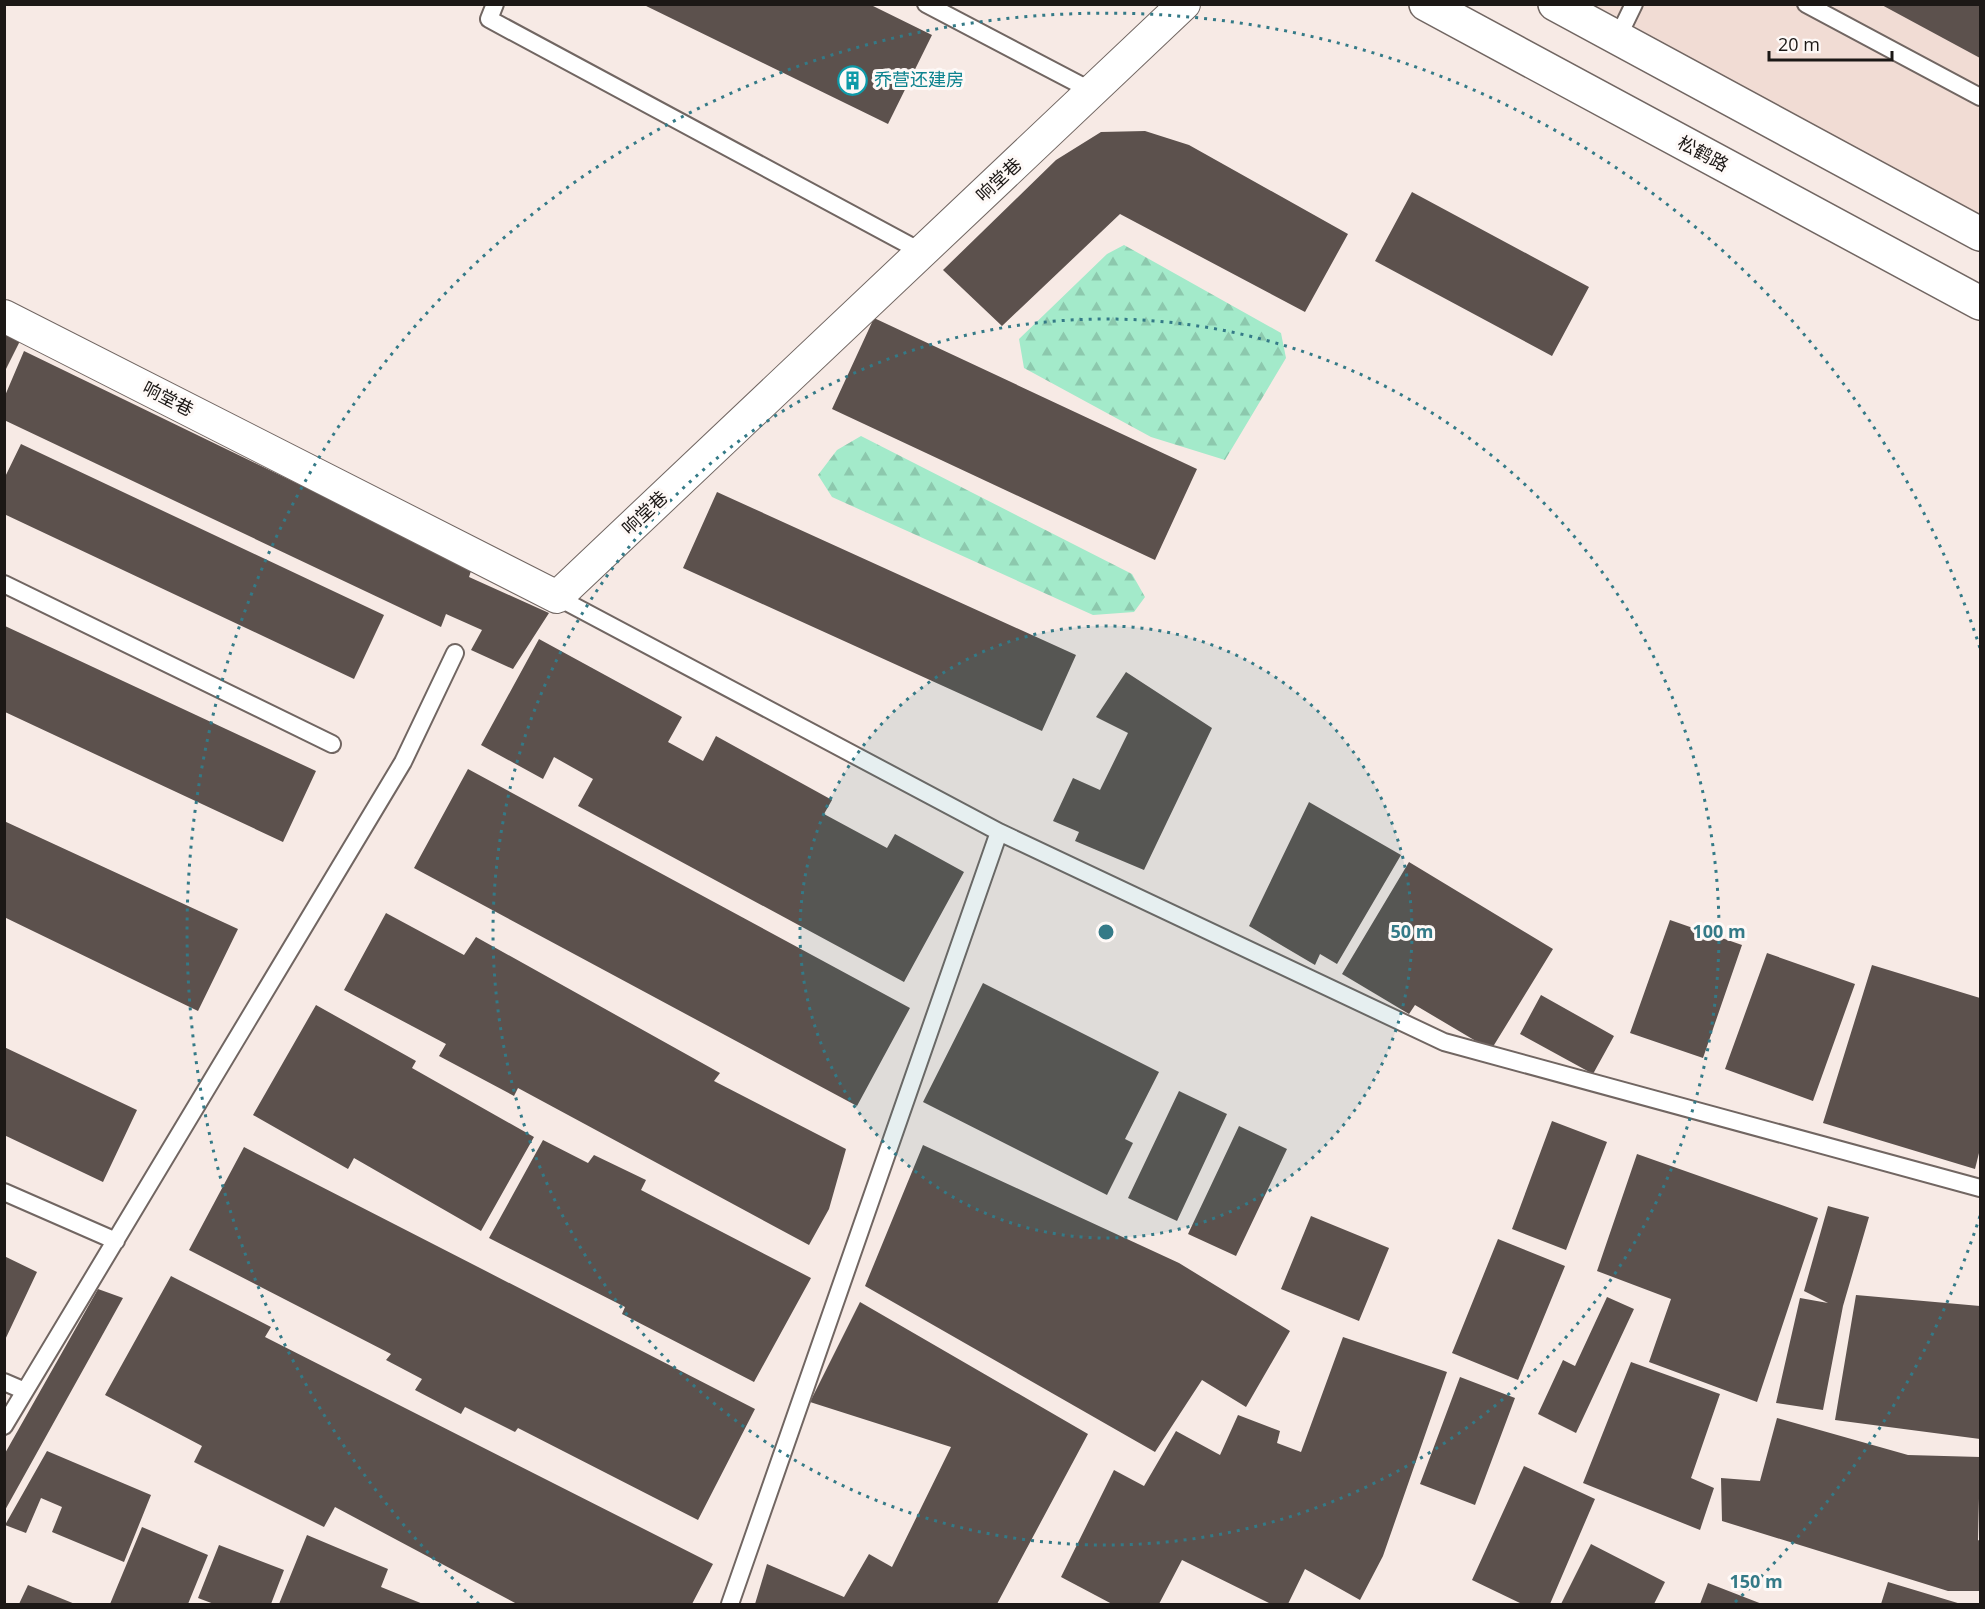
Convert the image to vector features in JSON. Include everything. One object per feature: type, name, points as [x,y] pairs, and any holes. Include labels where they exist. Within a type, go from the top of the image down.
[{"type":"main road","name":"松鹤路","points":[[1426,4],[1980,303]]},
{"type":"main road","points":[[1556,4],[1980,234]]},
{"type":"street","name":"响堂巷","points":[[4,316],[557,597],[1184,4]]},
{"type":"lane","points":[[495,4],[489,19],[922,252]]},
{"type":"lane","points":[[926,4],[1092,91]]},
{"type":"lane","points":[[1617,39],[1634,4]]},
{"type":"lane","points":[[1806,4],[1980,97]]},
{"type":"lane","points":[[4,584],[332,744]]},
{"type":"lane","points":[[557,597],[999,832],[1443,1042],[1980,1188]]},
{"type":"lane","points":[[4,1426],[403,762],[455,652]]},
{"type":"lane","points":[[730,1605],[999,832]]},
{"type":"lane","points":[[4,1192],[116,1241]]},
{"type":"lane","points":[[4,1382],[25,1391]]},
{"type":"shaded area","points":[[1594,5],[1980,5],[1980,227],[1618,17]]},
{"type":"green space","points":[[1124,245],[1281,333],[1286,358],[1225,460],[1151,437],[1024,368],[1019,339],[1107,254]]},
{"type":"green space","points":[[861,436],[1132,574],[1145,597],[1134,612],[1093,615],[832,497],[818,475],[837,450]]},
{"type":"building","name":"乔营还建房","points":[[642,4],[869,4],[932,35],[888,124]]},
{"type":"building","points":[[1880,4],[1980,4],[1980,58]]},
{"type":"building","points":[[1145,131],[1189,145],[1348,234],[1305,312],[1120,214],[1002,326],[943,270],[1056,160],[1101,132]]},
{"type":"building","points":[[1412,192],[1589,287],[1552,356],[1375,261]]},
{"type":"building","points":[[874,318],[1197,469],[1155,560],[832,409]]},
{"type":"building","points":[[4,334],[20,341],[4,373]]},
{"type":"building","points":[[24,351],[472,568],[469,577],[549,613],[513,669],[471,650],[482,630],[446,614],[441,627],[4,420],[4,398]]},
{"type":"building","points":[[21,444],[384,615],[354,679],[4,514],[4,479]]},
{"type":"building","points":[[717,492],[1076,655],[1042,731],[683,568]]},
{"type":"building","points":[[5,626],[316,771],[283,842],[5,712]]},
{"type":"building","points":[[539,639],[682,717],[668,742],[703,761],[716,736],[832,800],[824,814],[887,848],[895,834],[964,872],[904,982],[578,806],[593,779],[554,757],[543,779],[481,745]]},
{"type":"building","points":[[1126,672],[1212,728],[1144,870],[1075,841],[1079,832],[1053,821],[1073,778],[1100,790],[1128,733],[1096,717]]},
{"type":"building","points":[[468,769],[910,1008],[857,1106],[414,868]]},
{"type":"building","points":[[1309,802],[1401,855],[1337,964],[1320,954],[1315,965],[1249,926]]},
{"type":"building","points":[[4,821],[238,929],[198,1011],[4,917]]},
{"type":"building","points":[[1409,862],[1553,949],[1491,1050],[1415,1005],[1409,1014],[1342,974]]},
{"type":"building","points":[[386,913],[464,955],[476,937],[720,1073],[714,1081],[846,1149],[829,1209],[809,1245],[518,1088],[514,1096],[439,1056],[446,1044],[344,990]]},
{"type":"building","points":[[1670,920],[1742,945],[1703,1058],[1630,1033]]},
{"type":"building","points":[[1767,953],[1855,984],[1813,1101],[1725,1069]]},
{"type":"building","points":[[1872,965],[1980,998],[1980,1149],[1975,1169],[1823,1123]]},
{"type":"building","points":[[983,983],[1159,1072],[1125,1139],[1133,1143],[1107,1195],[923,1102]]},
{"type":"building","points":[[1541,995],[1614,1036],[1593,1074],[1520,1034]]},
{"type":"building","points":[[316,1005],[416,1061],[412,1068],[534,1137],[481,1231],[354,1158],[348,1169],[253,1115]]},
{"type":"building","points":[[4,1047],[137,1110],[103,1182],[4,1135]]},
{"type":"building","points":[[1179,1091],[1227,1114],[1177,1221],[1128,1198]]},
{"type":"building","points":[[1552,1121],[1607,1142],[1566,1250],[1512,1229]]},
{"type":"building","points":[[1239,1126],[1287,1149],[1236,1256],[1188,1234]]},
{"type":"building","points":[[543,1140],[588,1163],[594,1155],[646,1180],[641,1190],[811,1278],[754,1382],[622,1314],[625,1307],[489,1238]]},
{"type":"building","points":[[923,1145],[1179,1263],[1290,1331],[1246,1407],[1202,1380],[1155,1452],[865,1286]]},
{"type":"building","points":[[244,1147],[755,1409],[698,1520],[518,1428],[515,1432],[465,1407],[461,1414],[415,1390],[422,1379],[386,1360],[391,1354],[189,1250]]},
{"type":"building","points":[[1637,1154],[1818,1218],[1757,1402],[1649,1362],[1671,1299],[1597,1271]]},
{"type":"building","points":[[1828,1206],[1869,1217],[1843,1306],[1823,1410],[1776,1403],[1800,1298],[1828,1303],[1804,1291]]},
{"type":"building","points":[[1311,1216],[1389,1248],[1359,1321],[1281,1289]]},
{"type":"building","points":[[1498,1239],[1565,1266],[1518,1380],[1452,1353]]},
{"type":"building","points":[[4,1256],[37,1272],[4,1342]]},
{"type":"building","points":[[171,1276],[271,1327],[265,1337],[713,1564],[692,1604],[517,1604],[335,1507],[324,1527],[194,1462],[202,1446],[105,1395]]},
{"type":"building","points":[[98,1289],[123,1298],[4,1512],[4,1455]]},
{"type":"building","points":[[1856,1295],[1980,1306],[1980,1439],[1835,1420]]},
{"type":"building","points":[[1607,1297],[1634,1309],[1576,1433],[1538,1414],[1563,1360],[1575,1366]]},
{"type":"building","points":[[860,1302],[1088,1434],[997,1604],[755,1604],[767,1564],[844,1597],[869,1554],[892,1567],[951,1447],[810,1402]]},
{"type":"building","points":[[1343,1337],[1447,1372],[1383,1556],[1360,1600],[1305,1569],[1288,1604],[1271,1604],[1182,1560],[1159,1604],[1112,1604],[1061,1577],[1114,1470],[1144,1486],[1176,1431],[1220,1455],[1238,1415],[1280,1431],[1277,1443],[1301,1452]]},
{"type":"building","points":[[1631,1362],[1720,1394],[1691,1478],[1714,1488],[1700,1530],[1583,1483]]},
{"type":"building","points":[[1460,1377],[1515,1398],[1475,1505],[1420,1484]]},
{"type":"building","points":[[1777,1418],[1908,1455],[1980,1457],[1978,1540],[1980,1541],[1980,1591],[1948,1591],[1722,1521],[1721,1478],[1760,1481]]},
{"type":"building","points":[[47,1451],[151,1495],[124,1562],[52,1532],[62,1507],[41,1498],[26,1533],[5,1525]]},
{"type":"building","points":[[1524,1466],[1595,1499],[1550,1604],[1522,1604],[1472,1580]]},
{"type":"building","points":[[142,1527],[208,1555],[188,1604],[110,1604]]},
{"type":"building","points":[[307,1535],[388,1569],[381,1587],[423,1604],[279,1604]]},
{"type":"building","points":[[1591,1544],[1665,1582],[1654,1604],[1561,1604]]},
{"type":"building","points":[[219,1545],[284,1570],[271,1604],[214,1604],[198,1598]]},
{"type":"building","points":[[1888,1582],[1961,1604],[1881,1604]]},
{"type":"building","points":[[1708,1583],[1762,1604],[1700,1604]]},
{"type":"building","points":[[28,1585],[75,1604],[19,1604]]},
{"type":"place","name":"乔营还建房","points":[[853,80]]}]
